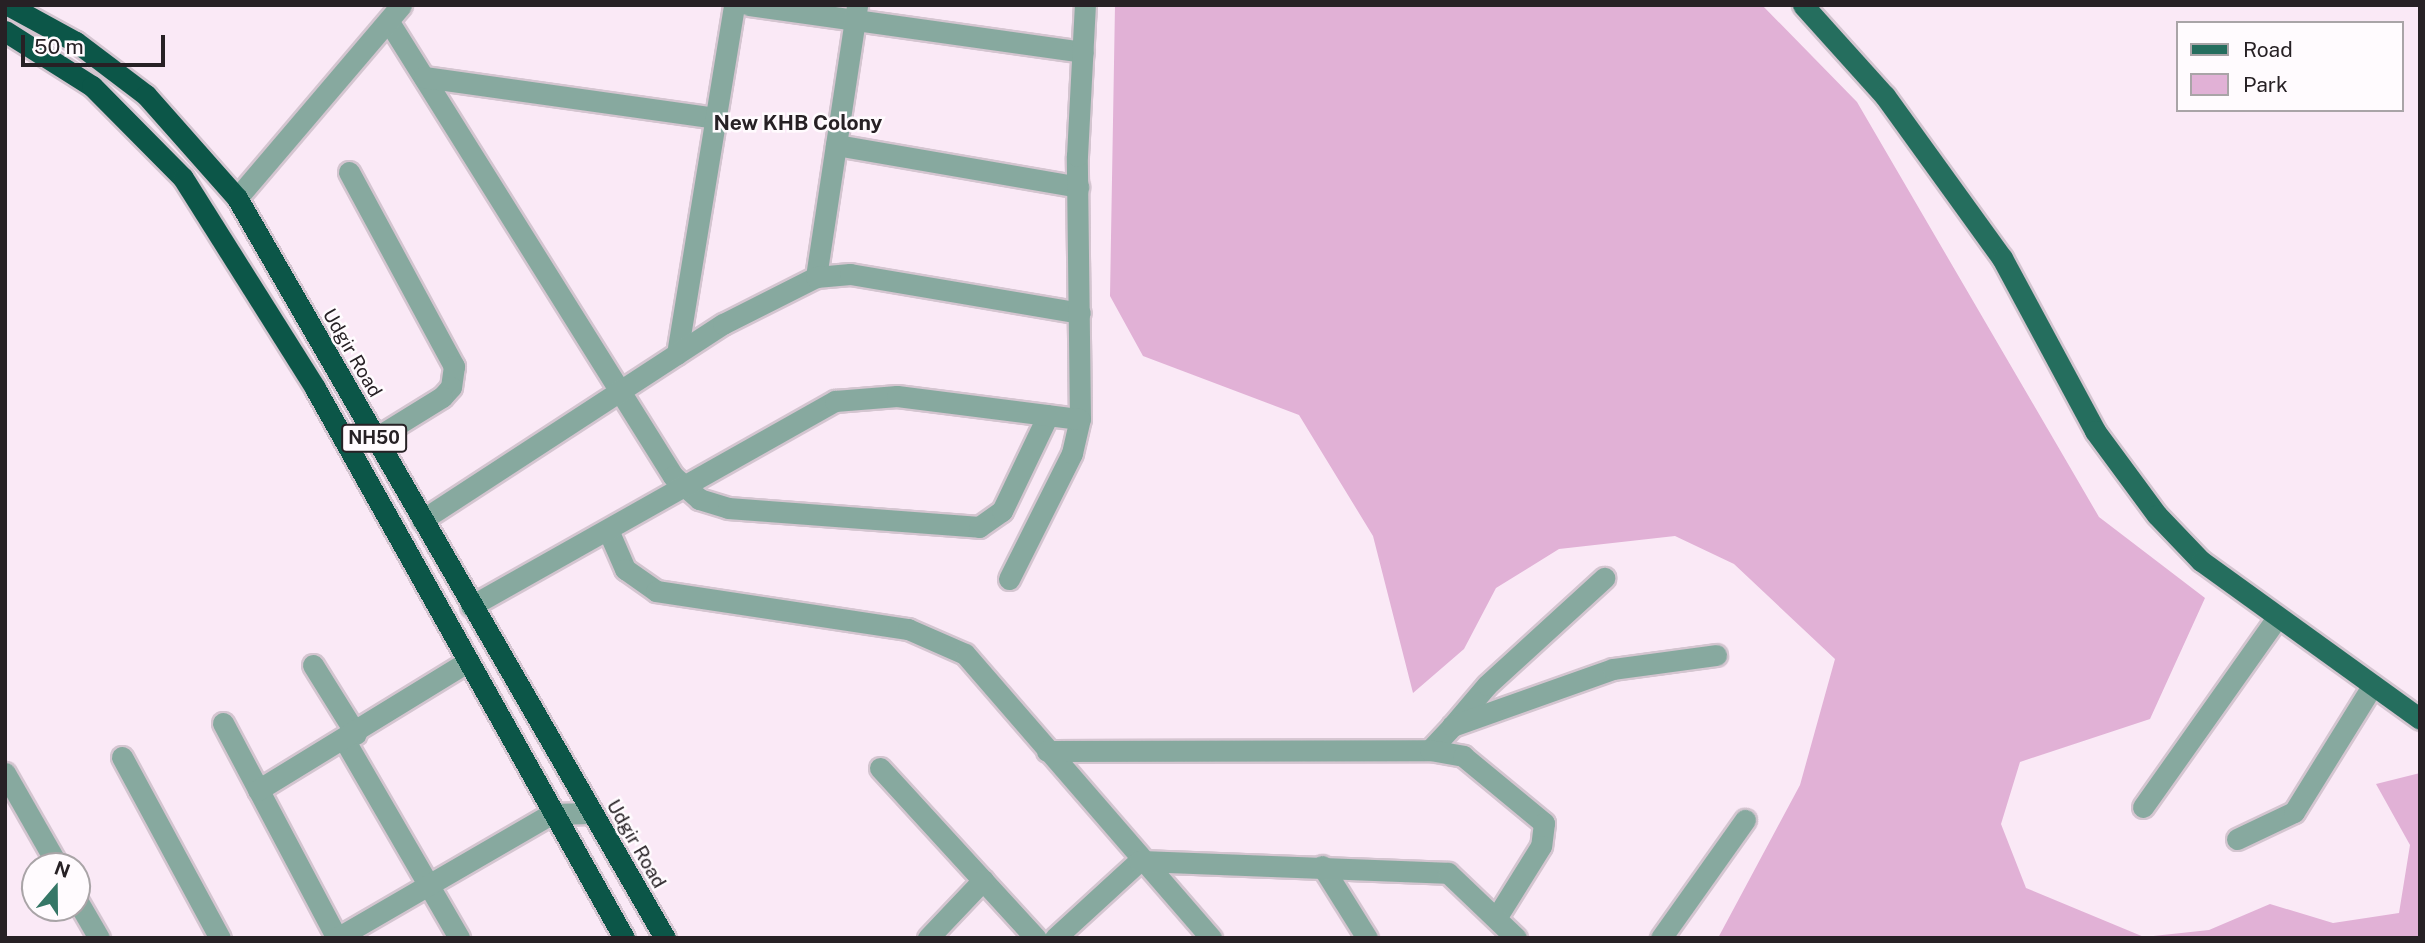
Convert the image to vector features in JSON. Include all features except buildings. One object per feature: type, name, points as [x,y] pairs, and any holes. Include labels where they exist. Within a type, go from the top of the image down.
[{"type":"highway","name":"Udgir Road","points":[[8,5],[76,42],[146,95],[237,198],[664,938]]},
{"type":"highway","name":"NH50","points":[[5,31],[92,86],[183,178],[315,388],[551,814],[624,938]]},
{"type":"main road","points":[[1803,5],[1885,96],[2002,258],[2095,431],[2157,515],[2201,561],[2420,719]]},
{"type":"street","points":[[677,354],[734,5]]},
{"type":"street","points":[[749,5],[856,13],[1083,52]]},
{"type":"street","points":[[1009,579],[1072,453],[1080,419],[1078,187],[1085,5]]},
{"type":"street","points":[[816,277],[856,13]]},
{"type":"street","points":[[237,198],[395,14],[424,77],[683,488],[728,508],[979,527],[1002,511],[1048,415]]},
{"type":"street","points":[[424,77],[715,118]]},
{"type":"street","points":[[836,145],[1078,187]]},
{"type":"street","points":[[349,172],[454,366],[452,387],[442,397],[374,439]]},
{"type":"street","points":[[422,520],[677,354],[816,277],[850,274],[1080,313]]},
{"type":"street","points":[[471,606],[835,401],[859,395],[1080,419]]},
{"type":"street","points":[[608,530],[625,569],[656,591],[930,634],[965,654],[1139,861],[1211,938]]},
{"type":"street","points":[[1430,750],[1487,685],[1604,578]]},
{"type":"street","points":[[2143,807],[2277,618]]},
{"type":"street","points":[[1452,726],[1613,669],[1716,655]]},
{"type":"street","points":[[258,790],[350,737],[467,662]]},
{"type":"street","points":[[313,665],[428,887],[458,938]]},
{"type":"street","points":[[2237,839],[2294,812],[2372,686]]},
{"type":"street","points":[[223,723],[337,938],[551,814],[591,813]]},
{"type":"street","points":[[1047,751],[1430,750],[1463,756],[1544,823],[1541,846],[1498,915]]},
{"type":"street","points":[[122,757],[220,938]]},
{"type":"street","points":[[880,768],[1036,938]]},
{"type":"street","points":[[5,773],[50,852]]},
{"type":"street","points":[[1661,938],[1745,820]]},
{"type":"street","points":[[1055,938],[1139,861],[1322,866],[1448,873],[1498,915],[1516,938]]},
{"type":"street","points":[[1322,866],[1367,938]]},
{"type":"street","points":[[928,938],[983,880]]},
{"type":"street","points":[[90,922],[99,938]]},
{"type":"green space","points":[[1115,5],[1762,5],[1857,102],[2099,517],[2205,598],[2150,719],[2020,762],[2001,824],[2026,888],[2144,937],[2209,930],[2270,904],[2333,923],[2399,913],[2410,845],[2376,784],[2420,773],[2420,938],[1718,938],[1800,785],[1835,659],[1734,564],[1675,536],[1559,549],[1496,588],[1464,649],[1413,693],[1373,536],[1299,415],[1143,356],[1110,296]]},
{"type":"district","name":"New KHB Colony","points":[[798,123]]}]
